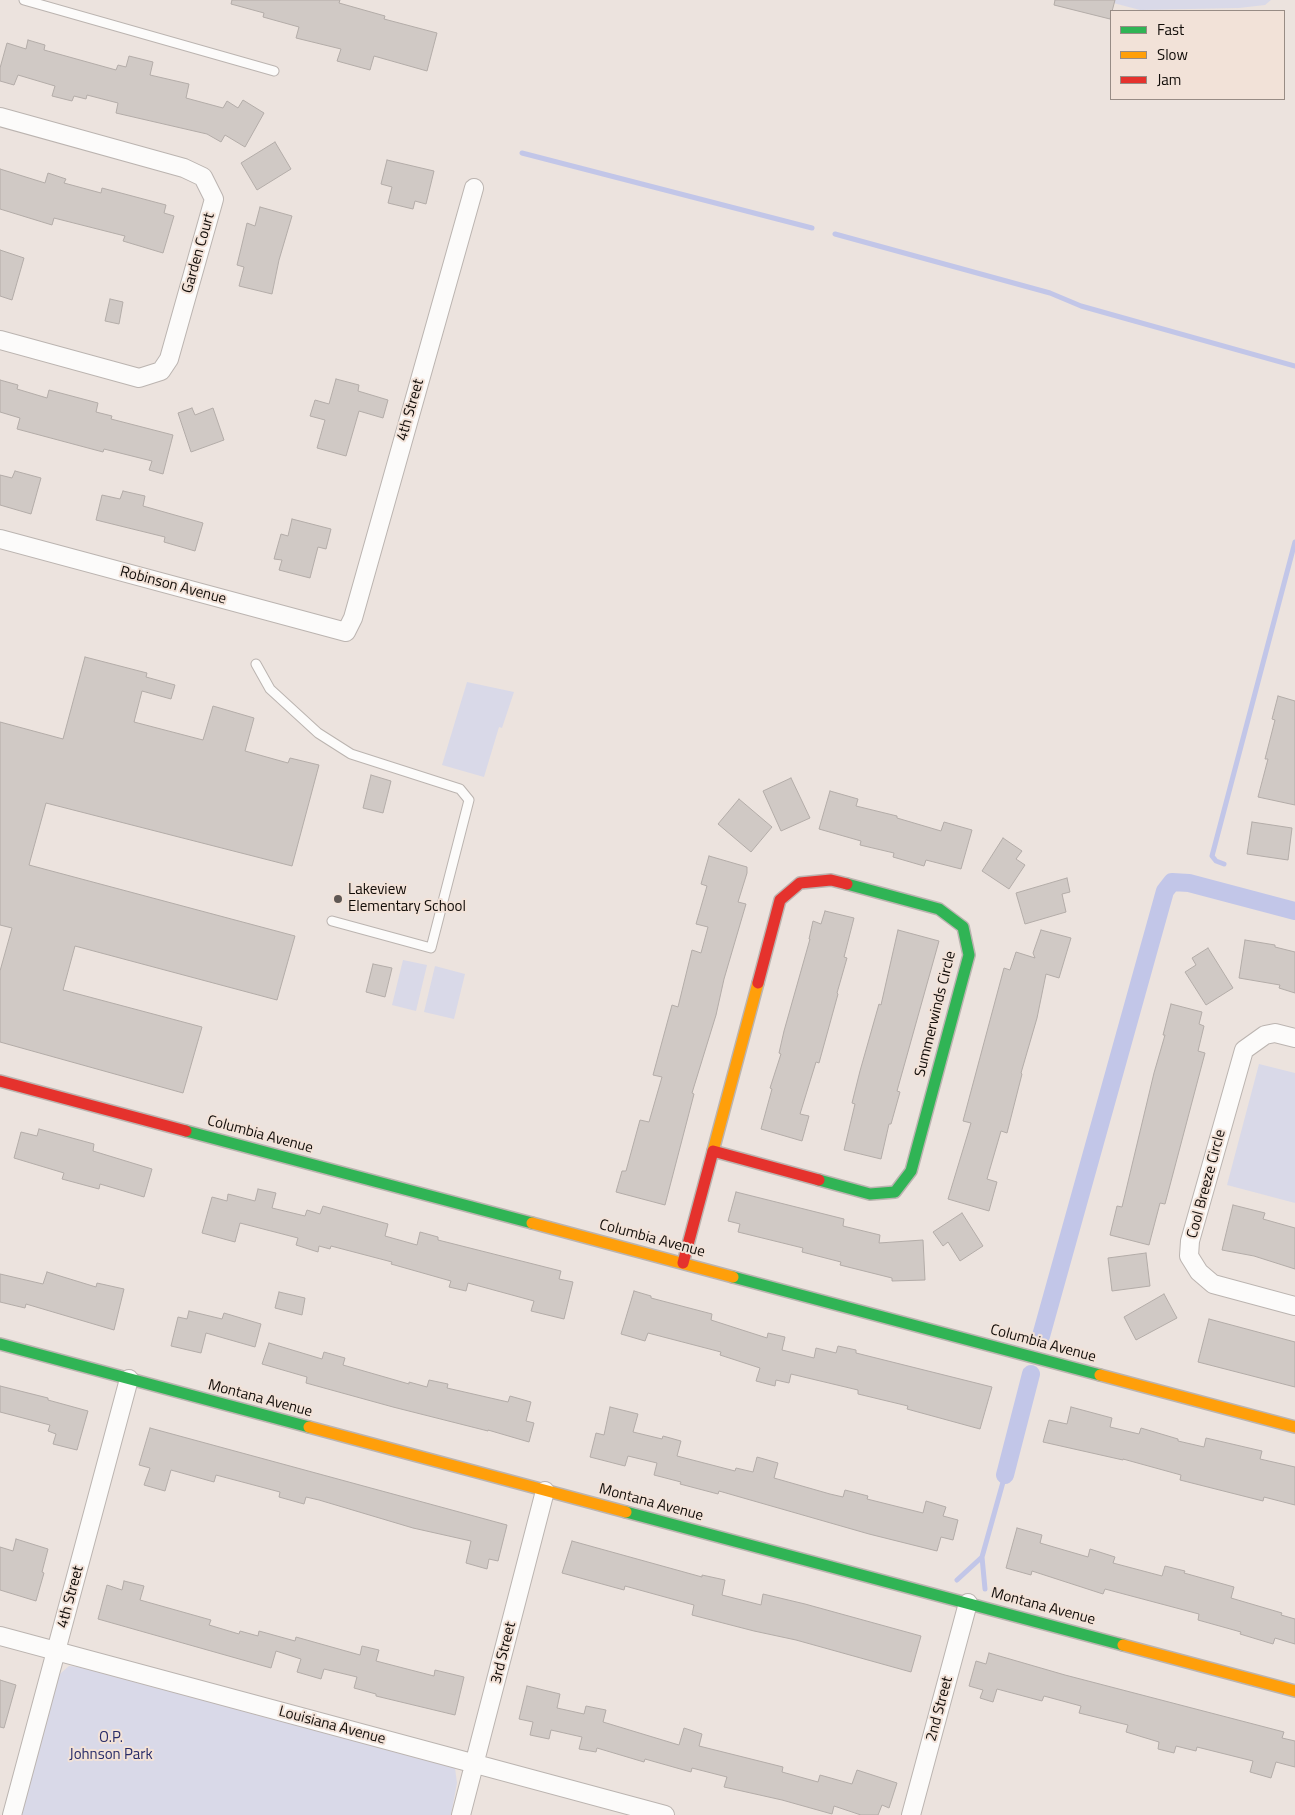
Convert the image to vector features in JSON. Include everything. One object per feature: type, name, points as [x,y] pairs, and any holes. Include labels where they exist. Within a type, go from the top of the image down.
[{"type":"street","name":"Garden Court","points":[[0,118],[184,168],[203,178],[214,199],[169,359],[161,371],[139,378],[0,340]]},
{"type":"street","name":"4th Street","points":[[346,632],[356,608],[474,188]]},
{"type":"street","name":"Robinson Avenue","points":[[0,539],[346,632]]},
{"type":"street","name":"Summerwinds Circle","points":[[683,1263],[780,900],[800,883],[831,880],[939,909],[964,927],[969,955],[968,961],[911,1172],[895,1192],[870,1194],[713,1151]]},
{"type":"street","name":"Cool Breeze Circle","points":[[1295,1038],[1275,1033],[1265,1035],[1244,1050],[1190,1241],[1189,1256],[1199,1272],[1213,1284],[1295,1306]]},
{"type":"street","name":"Columbia Avenue","points":[[0,1081],[1295,1427]]},
{"type":"street","name":"Montana Avenue","points":[[0,1344],[1295,1691]]},
{"type":"street","name":"4th Street","points":[[12,1815],[128,1379]]},
{"type":"street","name":"3rd Street","points":[[461,1815],[545,1491]]},
{"type":"street","name":"2nd Street","points":[[911,1815],[968,1603]]},
{"type":"street","name":"Louisiana Avenue","points":[[0,1636],[665,1815]]},
{"type":"lane","points":[[24,0],[274,71]]},
{"type":"lane","points":[[256,664],[270,689],[318,733],[351,754],[460,789],[469,800],[431,948],[332,921]]},
{"type":"green space","points":[[1102,0],[1271,0],[1265,5],[1239,8],[1140,10]]},
{"type":"green space","points":[[467,682],[514,692],[502,728],[499,727],[484,777],[442,765]]},
{"type":"green space","points":[[403,960],[427,965],[416,1011],[392,1005]]},
{"type":"green space","points":[[435,966],[465,974],[454,1019],[424,1012]]},
{"type":"green space","points":[[1259,1064],[1295,1073],[1295,1203],[1227,1185]]},
{"type":"green space","name":"O.P. Johnson Park","points":[[69,1666],[80,1667],[455,1768],[457,1783],[451,1815],[21,1815],[55,1681]]},
{"type":"building","points":[[232,0],[340,0],[339,3],[385,16],[384,19],[437,33],[427,71],[374,56],[370,70],[337,61],[341,49],[296,38],[299,27],[263,17],[264,13],[231,4]]},
{"type":"building","points":[[1055,0],[1115,0],[1112,10],[1110,10],[1110,19],[1054,5]]},
{"type":"building","points":[[28,40],[45,45],[44,50],[116,70],[118,65],[126,67],[129,56],[153,62],[150,75],[189,84],[186,98],[223,108],[227,101],[238,108],[243,100],[264,113],[245,147],[225,135],[221,142],[207,134],[116,113],[118,103],[87,95],[86,99],[74,96],[72,101],[52,96],[55,86],[18,75],[14,85],[0,81],[0,68],[7,43],[26,49]]},
{"type":"building","points":[[275,142],[291,169],[257,190],[241,163]]},
{"type":"building","points":[[387,160],[434,171],[426,204],[415,201],[413,209],[388,203],[392,187],[381,184]]},
{"type":"building","points":[[0,169],[45,183],[48,173],[66,179],[64,183],[101,193],[102,188],[166,205],[164,213],[174,216],[163,253],[123,241],[125,236],[54,218],[52,225],[0,209]]},
{"type":"building","points":[[260,207],[292,216],[279,260],[272,294],[239,286],[244,267],[237,265],[247,223],[255,226]]},
{"type":"building","points":[[0,250],[24,258],[12,300],[0,296]]},
{"type":"building","points":[[110,299],[123,302],[119,324],[105,321]]},
{"type":"building","points":[[336,379],[359,385],[358,391],[388,400],[383,418],[359,411],[346,456],[317,448],[325,420],[310,416],[315,400],[329,404]]},
{"type":"building","points":[[0,380],[18,385],[17,389],[47,398],[49,390],[98,403],[96,412],[112,416],[111,419],[173,435],[163,474],[149,470],[152,461],[104,449],[103,452],[17,429],[20,418],[0,412]]},
{"type":"building","points":[[192,408],[195,415],[213,408],[224,440],[191,452],[178,413]]},
{"type":"building","points":[[15,471],[41,478],[31,514],[0,505],[0,475],[12,478]]},
{"type":"building","points":[[123,491],[145,496],[143,506],[203,523],[195,551],[164,542],[165,537],[96,520],[102,495],[120,499]]},
{"type":"building","points":[[292,519],[331,529],[326,549],[318,547],[310,578],[279,570],[282,560],[274,559],[281,534],[288,536]]},
{"type":"building","points":[[85,657],[147,673],[146,677],[175,685],[171,699],[142,691],[134,722],[203,740],[213,706],[254,718],[245,751],[288,763],[290,758],[319,765],[292,866],[46,803],[29,865],[295,936],[277,1000],[75,946],[63,990],[202,1027],[183,1093],[0,1042],[0,971],[12,928],[0,925],[0,722],[63,739]]},
{"type":"building","points":[[1278,696],[1295,701],[1295,805],[1258,797],[1268,759],[1265,759],[1275,720],[1272,719]]},
{"type":"building","points":[[371,775],[391,781],[383,813],[363,808]]},
{"type":"building","points":[[791,778],[810,818],[781,831],[763,791]]},
{"type":"building","points":[[830,791],[858,799],[856,806],[897,816],[897,818],[941,831],[944,822],[972,830],[961,869],[926,860],[924,866],[893,857],[894,853],[860,845],[861,841],[819,829]]},
{"type":"building","points":[[739,799],[772,827],[751,852],[718,824]]},
{"type":"building","points":[[1252,822],[1292,828],[1288,860],[1247,854]]},
{"type":"building","points":[[1003,838],[1022,851],[1016,859],[1025,865],[1009,889],[982,871]]},
{"type":"building","points":[[709,856],[747,867],[738,902],[746,904],[724,979],[716,1015],[692,1093],[694,1094],[665,1205],[616,1192],[622,1171],[626,1171],[640,1120],[649,1122],[662,1077],[653,1075],[672,1005],[678,1007],[692,950],[701,953],[708,927],[696,924],[707,886],[701,884]]},
{"type":"building","points":[[1067,878],[1070,892],[1062,894],[1066,912],[1025,924],[1016,893]]},
{"type":"building","points":[[825,911],[854,918],[844,957],[847,958],[819,1063],[816,1062],[800,1114],[809,1116],[802,1141],[761,1129],[813,921],[821,924]]},
{"type":"building","points":[[898,930],[939,941],[897,1091],[900,1092],[891,1124],[889,1124],[881,1159],[844,1150],[855,1104],[852,1103],[879,1004],[881,1005]]},
{"type":"building","points":[[1041,930],[1071,938],[1059,978],[1046,974],[1037,1018],[1021,1073],[1007,1133],[1001,1131],[987,1179],[997,1182],[989,1211],[948,1199],[971,1123],[963,1121],[1004,968],[1010,970],[1016,952],[1035,958],[1033,953]]},
{"type":"building","points":[[1245,940],[1275,945],[1275,947],[1295,952],[1295,993],[1279,988],[1280,985],[1239,978]]},
{"type":"building","points":[[1208,948],[1233,988],[1206,1005],[1185,972],[1196,965],[1192,958]]},
{"type":"building","points":[[373,964],[392,968],[385,997],[366,992]]},
{"type":"building","points":[[1171,1004],[1202,1012],[1199,1024],[1204,1026],[1198,1051],[1205,1053],[1165,1204],[1160,1203],[1149,1245],[1110,1235],[1117,1206],[1122,1207]]},
{"type":"building","points":[[39,1129],[94,1144],[93,1151],[152,1169],[144,1197],[100,1184],[99,1189],[62,1179],[64,1173],[14,1158],[21,1132],[37,1136]]},
{"type":"building","points":[[258,1189],[276,1193],[272,1208],[305,1216],[307,1210],[320,1214],[323,1206],[388,1224],[385,1236],[417,1245],[420,1232],[438,1237],[438,1240],[561,1271],[559,1279],[573,1282],[564,1319],[531,1311],[534,1301],[468,1283],[466,1291],[449,1287],[451,1281],[391,1264],[392,1262],[331,1246],[330,1249],[319,1246],[318,1252],[296,1245],[298,1238],[240,1223],[235,1242],[202,1233],[212,1197],[227,1201],[228,1194],[255,1201]]},
{"type":"building","points":[[736,1192],[844,1219],[843,1226],[880,1235],[879,1243],[923,1240],[925,1280],[892,1281],[892,1278],[840,1265],[841,1262],[802,1252],[803,1248],[738,1232],[740,1224],[728,1221]]},
{"type":"building","points":[[1233,1205],[1265,1213],[1263,1219],[1295,1228],[1295,1269],[1254,1256],[1222,1250]]},
{"type":"building","points":[[962,1213],[983,1246],[960,1261],[948,1242],[943,1246],[933,1232]]},
{"type":"building","points":[[1146,1253],[1150,1286],[1112,1291],[1108,1258]]},
{"type":"building","points":[[47,1272],[96,1287],[97,1283],[124,1289],[114,1330],[26,1304],[25,1308],[0,1302],[0,1274],[43,1284]]},
{"type":"building","points":[[634,1291],[651,1296],[651,1298],[712,1314],[711,1320],[767,1338],[768,1333],[785,1337],[782,1350],[814,1358],[816,1348],[836,1353],[838,1346],[856,1350],[856,1353],[992,1387],[980,1429],[907,1409],[908,1406],[858,1394],[858,1390],[791,1374],[789,1383],[776,1380],[775,1386],[756,1381],[760,1368],[720,1355],[721,1352],[648,1333],[645,1341],[621,1334]]},
{"type":"building","points":[[279,1292],[305,1298],[302,1315],[275,1308]]},
{"type":"building","points":[[1164,1294],[1177,1318],[1136,1340],[1124,1317]]},
{"type":"building","points":[[189,1311],[222,1319],[224,1313],[261,1324],[255,1347],[206,1333],[201,1353],[171,1346],[178,1317],[187,1319]]},
{"type":"building","points":[[1209,1319],[1295,1342],[1295,1387],[1198,1362]]},
{"type":"building","points":[[269,1343],[322,1359],[324,1352],[345,1358],[343,1365],[409,1384],[409,1382],[427,1387],[429,1380],[448,1384],[447,1388],[508,1402],[510,1396],[531,1402],[526,1421],[534,1423],[529,1442],[306,1383],[307,1377],[262,1364]]},
{"type":"building","points":[[0,1386],[48,1398],[48,1400],[88,1411],[77,1450],[53,1444],[56,1434],[48,1431],[50,1425],[0,1412]]},
{"type":"building","points":[[610,1407],[638,1414],[633,1432],[662,1439],[663,1436],[681,1441],[677,1456],[735,1471],[736,1468],[753,1472],[757,1457],[778,1463],[774,1478],[830,1494],[843,1497],[845,1490],[868,1496],[867,1499],[923,1513],[926,1501],[946,1507],[943,1516],[958,1520],[953,1540],[941,1537],[937,1551],[869,1534],[719,1491],[718,1494],[680,1484],[681,1482],[654,1475],[657,1463],[628,1456],[625,1466],[590,1457],[596,1433],[604,1435]]},
{"type":"building","points":[[1071,1407],[1112,1418],[1110,1427],[1139,1434],[1141,1428],[1178,1439],[1178,1441],[1204,1447],[1206,1438],[1262,1451],[1260,1459],[1295,1467],[1295,1505],[1264,1497],[1263,1501],[1180,1480],[1181,1475],[1123,1459],[1043,1442],[1049,1420],[1067,1424]]},
{"type":"building","points":[[150,1428],[507,1525],[498,1561],[489,1559],[487,1569],[466,1563],[471,1541],[413,1528],[306,1497],[304,1504],[279,1497],[280,1492],[216,1475],[214,1482],[171,1470],[165,1491],[144,1485],[150,1468],[139,1465]]},
{"type":"building","points":[[1017,1528],[1042,1535],[1040,1543],[1088,1557],[1090,1549],[1115,1557],[1113,1563],[1162,1576],[1165,1566],[1234,1587],[1231,1598],[1282,1613],[1281,1615],[1295,1619],[1295,1644],[1275,1638],[1273,1644],[1240,1634],[1241,1632],[1198,1620],[1199,1614],[1105,1589],[1103,1594],[1032,1571],[1031,1575],[1006,1568]]},
{"type":"building","points":[[16,1539],[48,1549],[36,1601],[0,1590],[0,1547],[13,1551]]},
{"type":"building","points":[[572,1541],[702,1577],[702,1575],[725,1580],[722,1595],[761,1605],[763,1594],[921,1636],[911,1672],[796,1640],[692,1615],[694,1605],[625,1586],[624,1590],[562,1573]]},
{"type":"building","points":[[124,1581],[144,1586],[140,1600],[211,1620],[209,1625],[239,1634],[240,1631],[258,1636],[259,1631],[295,1641],[296,1637],[360,1655],[362,1646],[379,1650],[376,1661],[434,1676],[435,1670],[464,1677],[455,1715],[376,1696],[376,1694],[354,1688],[357,1677],[324,1669],[321,1679],[297,1672],[301,1659],[276,1651],[271,1668],[98,1619],[107,1585],[122,1590]]},
{"type":"building","points":[[989,1653],[1065,1675],[1284,1732],[1282,1738],[1295,1741],[1295,1767],[1276,1762],[1271,1778],[1250,1772],[1253,1761],[1197,1747],[1196,1751],[1176,1746],[1174,1753],[1158,1749],[1159,1742],[1126,1732],[1128,1725],[1079,1713],[1081,1706],[1044,1696],[1042,1701],[997,1689],[993,1702],[980,1698],[983,1690],[969,1686],[976,1661],[986,1664]]},
{"type":"building","points":[[0,1680],[16,1685],[4,1728],[0,1727]]},
{"type":"building","points":[[527,1686],[560,1694],[557,1708],[584,1714],[586,1706],[606,1710],[603,1722],[679,1745],[684,1728],[702,1734],[699,1746],[783,1767],[782,1772],[818,1782],[820,1775],[852,1784],[857,1770],[897,1783],[889,1808],[882,1805],[878,1815],[861,1815],[834,1806],[832,1814],[724,1787],[727,1777],[692,1768],[691,1772],[645,1759],[644,1762],[597,1748],[596,1752],[579,1749],[582,1737],[551,1730],[549,1739],[530,1735],[533,1722],[519,1719]]},
{"type":"waterway","points":[[522,153],[812,228]]},
{"type":"waterway","points":[[835,234],[1050,293],[1081,306],[1295,366]]},
{"type":"waterway","points":[[1224,864],[1216,861],[1212,856],[1295,542]]},
{"type":"waterway","points":[[1041,1336],[1165,891],[1172,882],[1189,883],[1295,911]]},
{"type":"waterway","points":[[1005,1475],[1031,1374]]},
{"type":"waterway","points":[[985,1589],[982,1557],[1005,1475]]},
{"type":"waterway","points":[[957,1580],[982,1557]]},
{"type":"traffic: fast","points":[[819,1180],[870,1194],[895,1192],[911,1171],[969,955],[963,927],[939,909],[847,884]]},
{"type":"traffic: fast","points":[[186,1131],[532,1223]]},
{"type":"traffic: fast","points":[[733,1277],[1100,1375]]},
{"type":"traffic: fast","points":[[0,1344],[309,1427]]},
{"type":"traffic: fast","points":[[626,1512],[1123,1645]]},
{"type":"traffic: slow","points":[[713,1151],[758,983]]},
{"type":"traffic: slow","points":[[532,1223],[733,1277]]},
{"type":"traffic: slow","points":[[1100,1375],[1295,1427]]},
{"type":"traffic: slow","points":[[309,1427],[626,1512]]},
{"type":"traffic: slow","points":[[1123,1645],[1295,1691]]},
{"type":"traffic: jam","points":[[758,983],[780,900],[800,883],[831,880],[847,884]]},
{"type":"traffic: jam","points":[[0,1081],[186,1131]]},
{"type":"traffic: jam","points":[[683,1263],[713,1151],[819,1180]]},
{"type":"place","name":"Lakeview Elementary School","points":[[338,899]]}]
